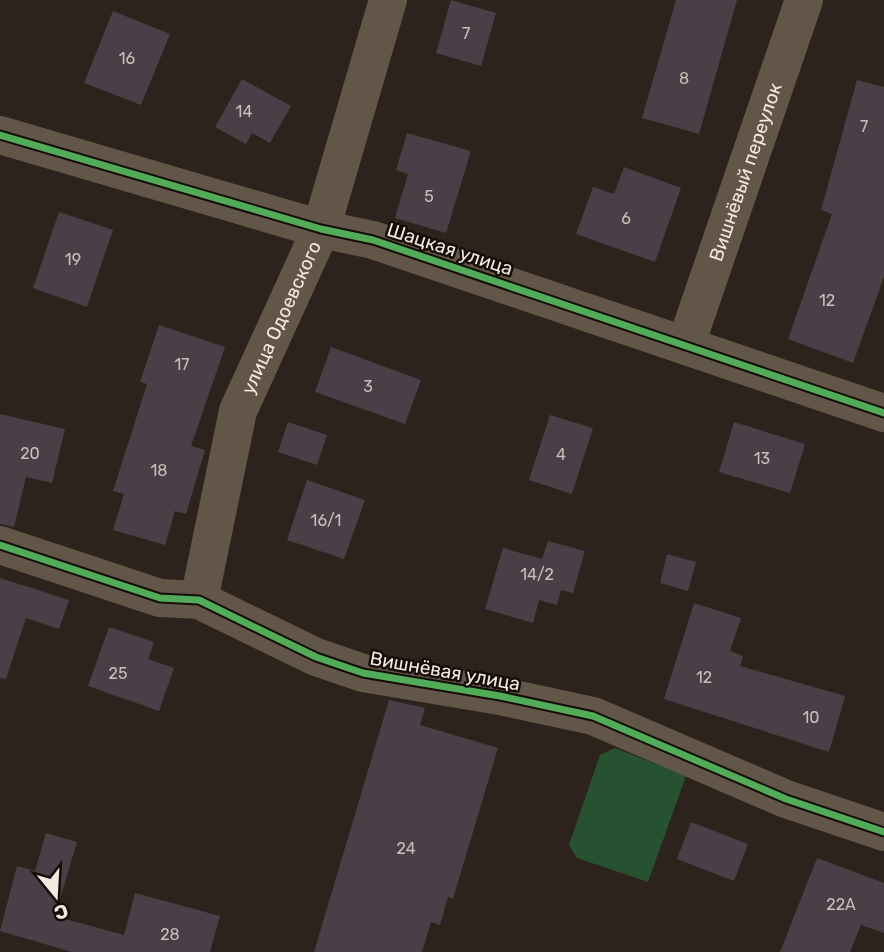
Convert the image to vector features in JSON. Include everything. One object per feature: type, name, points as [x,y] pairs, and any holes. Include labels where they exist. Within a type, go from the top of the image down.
[{"type":"street","name":"улица Одоевского","points":[[199,600],[239,411],[321,229],[388,0]]},
{"type":"street","name":"Вишнёвый переулок","points":[[687,344],[804,0]]},
{"type":"street","name":"Шацкая улица","points":[[0,135],[321,229],[373,240],[687,344],[884,413]]},
{"type":"street","name":"Вишнёвая улица","points":[[0,545],[160,598],[199,600],[316,657],[363,673],[500,696],[593,716],[786,799],[884,832]]},
{"type":"green space","points":[[615,748],[686,776],[648,882],[577,858],[569,845],[600,755]]},
{"type":"building","points":[[451,0],[496,13],[481,66],[436,53]]},
{"type":"building","points":[[676,0],[737,0],[699,134],[642,118]]},
{"type":"building","points":[[113,11],[170,34],[141,105],[84,83]]},
{"type":"building","points":[[242,79],[291,106],[270,143],[252,133],[246,144],[215,127]]},
{"type":"building","points":[[857,80],[884,87],[884,277],[853,363],[788,339],[832,214],[821,210]]},
{"type":"building","points":[[407,133],[471,151],[446,233],[395,218],[408,174],[396,170]]},
{"type":"building","points":[[624,167],[681,188],[655,262],[576,234],[593,187],[614,194]]},
{"type":"building","points":[[59,212],[113,230],[87,307],[33,288]]},
{"type":"building","points":[[159,325],[225,347],[191,446],[205,450],[186,514],[175,511],[165,545],[113,530],[124,494],[113,491],[147,384],[140,382]]},
{"type":"building","points":[[331,347],[421,380],[405,424],[315,392]]},
{"type":"building","points":[[0,414],[65,429],[52,483],[26,477],[14,527],[0,524]]},
{"type":"building","points":[[550,415],[593,428],[572,494],[529,480]]},
{"type":"building","points":[[288,422],[327,435],[317,465],[278,452]]},
{"type":"building","points":[[734,422],[805,444],[790,493],[719,472]]},
{"type":"building","points":[[307,480],[365,500],[344,559],[287,540]]},
{"type":"building","points":[[548,541],[585,551],[573,593],[561,590],[557,605],[539,600],[533,623],[485,609],[503,548],[542,559]]},
{"type":"building","points":[[667,554],[696,562],[688,591],[660,583]]},
{"type":"building","points":[[0,578],[69,600],[59,629],[26,618],[6,679],[0,678]]},
{"type":"building","points":[[694,603],[741,618],[730,651],[743,656],[740,666],[845,696],[829,752],[664,699]]},
{"type":"building","points":[[109,627],[154,642],[148,659],[174,668],[159,711],[88,686]]},
{"type":"building","points":[[389,700],[425,708],[420,725],[498,748],[453,899],[448,897],[440,925],[431,922],[422,952],[314,952]]},
{"type":"building","points":[[691,822],[748,844],[734,881],[677,859]]},
{"type":"building","points":[[46,833],[77,842],[55,916],[124,935],[135,893],[220,916],[210,952],[72,952],[0,931],[17,866],[35,871]]},
{"type":"building","points":[[817,858],[884,883],[884,933],[861,925],[850,952],[780,952]]},
{"type":"cycle path","points":[[0,135],[321,229],[373,240],[884,413]]},
{"type":"cycle path","points":[[0,545],[160,598],[199,600],[316,657],[363,673],[500,696],[593,716],[786,799],[884,832]]}]
